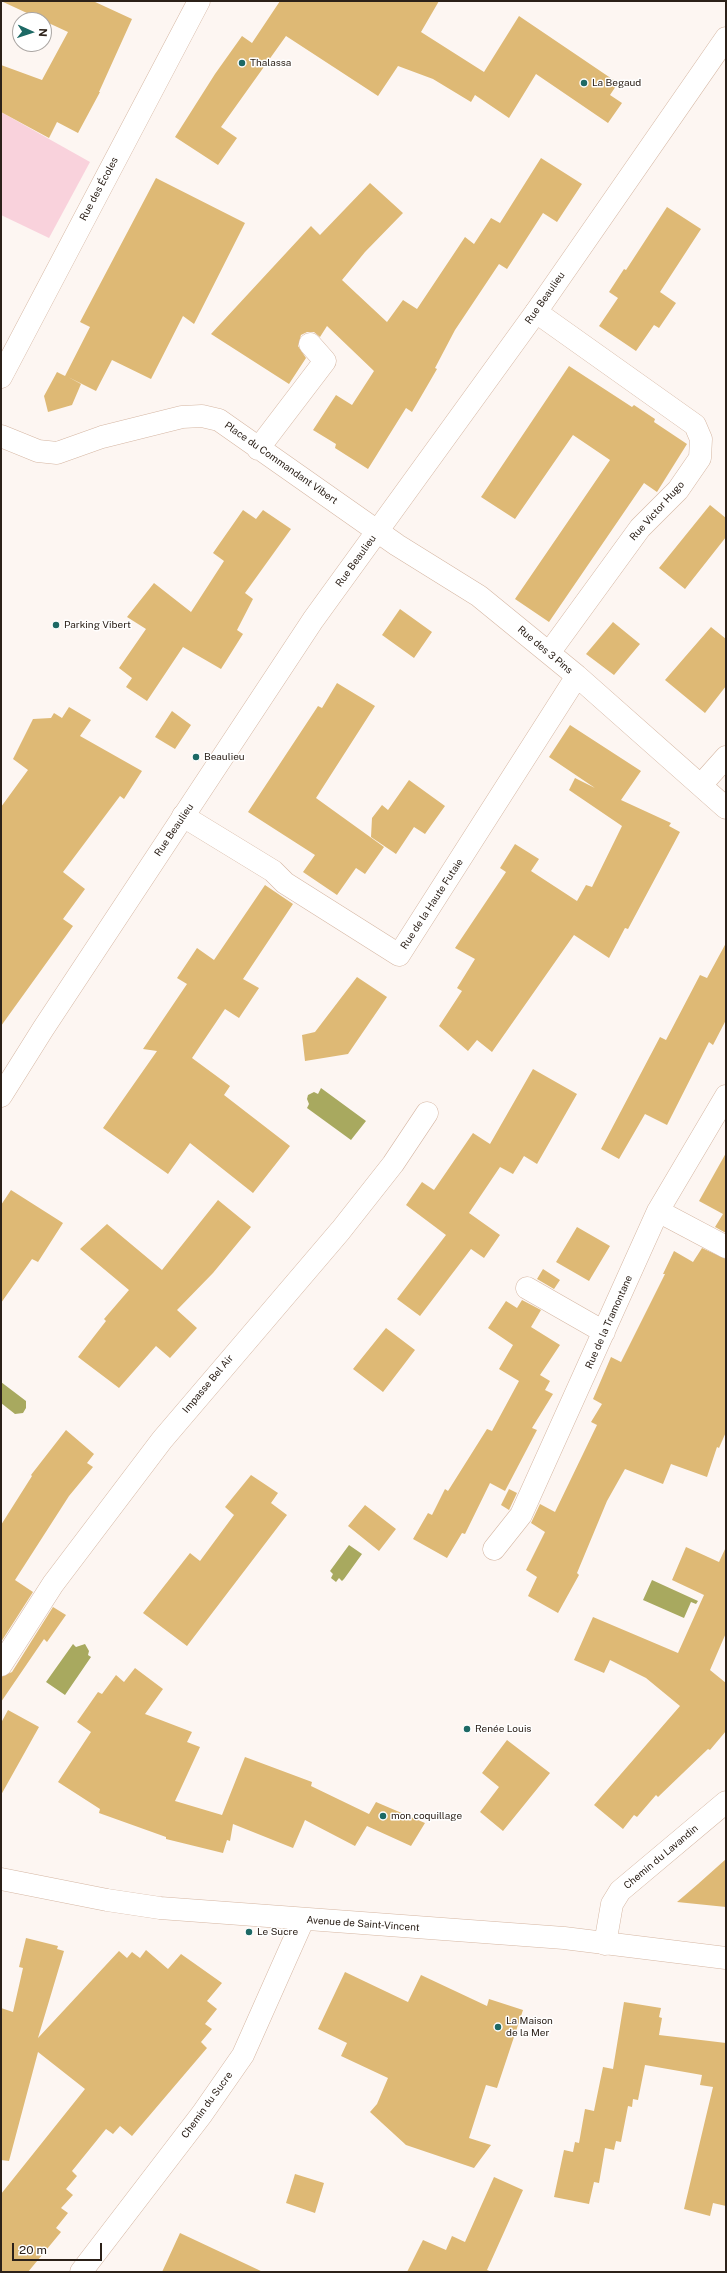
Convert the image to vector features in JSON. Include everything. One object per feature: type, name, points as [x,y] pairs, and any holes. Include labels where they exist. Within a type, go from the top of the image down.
[{"type":"street","name":"Rue des Écoles","points":[[1,377],[199,1]]},
{"type":"street","name":"Rue Beaulieu","points":[[1,1096],[183,816],[313,620],[536,312],[726,38]]},
{"type":"street","name":"Rue Victor Hugo","points":[[536,312],[695,425],[701,439],[700,458],[678,490],[640,528],[549,653]]},
{"type":"street","points":[[258,449],[325,361],[310,344]]},
{"type":"street","name":"Place du Commandant Vibert","points":[[1,436],[38,451],[57,453],[102,437],[175,418],[202,416],[219,420],[258,449],[378,531]]},
{"type":"street","name":"Rue des 3 Pins","points":[[378,531],[479,596],[577,676],[726,808]]},
{"type":"street","name":"Rue de la Haute Futaie","points":[[183,816],[273,871],[284,883],[399,955],[577,676]]},
{"type":"street","points":[[701,785],[726,757]]},
{"type":"street","name":"Rue de la Tramontane","points":[[494,1549],[521,1515],[658,1211],[726,1096]]},
{"type":"street","name":"Impasse Bel Air","points":[[1,1665],[53,1584],[162,1440],[341,1230],[393,1164],[427,1113]]},
{"type":"street","points":[[658,1211],[726,1246]]},
{"type":"street","points":[[527,1288],[604,1332]]},
{"type":"street","name":"Chemin du Lavandin","points":[[605,1944],[612,1904],[620,1891],[726,1802]]},
{"type":"street","name":"Avenue de Saint-Vincent","points":[[1,1879],[107,1900],[160,1908],[303,1920],[564,1938],[726,1958]]},
{"type":"street","name":"Chemin du Sucre","points":[[81,2272],[202,2114],[243,2056],[303,1920]]},
{"type":"shaded area","points":[[1,112],[90,162],[49,238],[1,215]]},
{"type":"shaded area","points":[[321,1088],[366,1121],[351,1140],[307,1108],[309,1104],[307,1099],[308,1095],[314,1092],[318,1094]]},
{"type":"shaded area","points":[[1,1382],[26,1401],[26,1408],[23,1413],[15,1414],[1,1403]]},
{"type":"shaded area","points":[[349,1545],[362,1554],[344,1579],[342,1581],[339,1578],[336,1582],[331,1578],[333,1574],[330,1571]]},
{"type":"shaded area","points":[[652,1580],[698,1601],[696,1604],[691,1602],[684,1618],[643,1600]]},
{"type":"shaded area","points":[[73,1644],[76,1647],[85,1644],[89,1651],[88,1655],[91,1657],[65,1695],[46,1682]]},
{"type":"building","points":[[1,1],[93,1],[132,19],[100,92],[78,133],[57,122],[49,138],[1,112],[1,65],[42,80],[68,32],[52,25],[52,12],[25,12]]},
{"type":"building","points":[[280,1],[439,1],[421,32],[484,72],[519,16],[618,83],[610,95],[622,103],[608,123],[536,74],[509,118],[475,95],[471,102],[433,79],[398,66],[378,96],[286,36],[221,127],[237,138],[218,165],[175,137],[215,74],[242,36],[252,43]]},
{"type":"building","points":[[541,158],[582,184],[557,222],[543,213],[507,269],[499,264],[455,330],[435,368],[437,369],[412,412],[406,408],[368,469],[335,448],[336,444],[313,430],[336,395],[352,405],[374,371],[327,326],[320,337],[314,332],[307,332],[301,335],[298,346],[306,358],[289,384],[211,334],[311,226],[320,235],[370,183],[403,213],[365,252],[342,280],[387,322],[403,300],[417,309],[465,237],[474,244],[491,218],[500,223]]},
{"type":"building","points":[[156,178],[245,223],[194,324],[183,316],[151,379],[112,360],[96,391],[68,377],[81,384],[72,405],[48,412],[44,396],[57,372],[65,376],[90,327],[80,322]]},
{"type":"building","points":[[667,207],[701,229],[660,292],[676,303],[659,328],[654,325],[636,351],[599,326],[618,298],[609,292],[624,269],[626,270]]},
{"type":"building","points":[[569,366],[632,407],[634,405],[655,419],[654,422],[687,444],[657,492],[644,483],[549,622],[515,599],[610,460],[573,435],[515,519],[481,497]]},
{"type":"building","points":[[710,505],[726,518],[726,537],[685,589],[659,568]]},
{"type":"building","points":[[243,510],[256,519],[263,510],[291,529],[245,593],[253,599],[237,630],[243,634],[221,669],[183,647],[147,701],[126,687],[132,678],[119,668],[146,629],[127,617],[154,583],[191,612],[224,561],[213,553]]},
{"type":"building","points":[[400,609],[432,632],[414,658],[382,635]]},
{"type":"building","points":[[613,622],[640,644],[614,675],[586,654]]},
{"type":"building","points":[[711,627],[726,639],[726,686],[705,713],[665,680]]},
{"type":"building","points":[[337,683],[375,706],[316,798],[384,847],[365,874],[356,868],[337,895],[303,872],[315,855],[248,812],[318,706],[322,708]]},
{"type":"building","points":[[69,707],[91,720],[80,736],[142,771],[124,799],[120,796],[63,872],[85,889],[63,919],[73,926],[1,1026],[1,807],[28,770],[13,759],[33,719],[51,718],[54,713],[62,718]]},
{"type":"building","points":[[172,711],[191,725],[175,749],[155,737]]},
{"type":"building","points":[[570,725],[641,771],[621,800],[671,823],[669,826],[680,832],[628,929],[625,928],[609,958],[574,935],[492,1052],[477,1040],[468,1051],[439,1026],[462,991],[457,988],[475,959],[455,948],[506,872],[500,868],[515,844],[539,859],[531,871],[577,901],[586,885],[592,887],[622,826],[569,790],[575,778],[595,788],[549,757]]},
{"type":"building","points":[[409,780],[445,806],[425,834],[414,827],[396,854],[371,837],[372,818],[382,805],[388,810]]},
{"type":"building","points":[[265,885],[293,904],[243,979],[259,988],[239,1018],[225,1009],[192,1058],[230,1086],[224,1095],[290,1146],[253,1193],[190,1143],[168,1174],[103,1128],[157,1051],[143,1049],[187,984],[177,978],[197,948],[214,960]]},
{"type":"building","points":[[726,943],[726,1020],[713,1045],[709,1042],[667,1125],[645,1114],[619,1159],[601,1149],[660,1037],[666,1040],[700,975],[707,978]]},
{"type":"building","points":[[357,977],[387,997],[348,1054],[305,1061],[302,1035],[315,1032]]},
{"type":"building","points":[[533,1069],[577,1094],[537,1164],[524,1156],[513,1174],[500,1167],[469,1213],[500,1235],[484,1258],[471,1249],[420,1316],[397,1299],[446,1235],[406,1205],[422,1182],[434,1190],[473,1133],[490,1144]]},
{"type":"building","points":[[726,1153],[726,1233],[715,1227],[723,1214],[699,1201]]},
{"type":"building","points":[[11,1190],[63,1223],[38,1262],[32,1259],[1,1303],[1,1205]]},
{"type":"building","points":[[218,1200],[251,1227],[213,1273],[177,1310],[197,1328],[170,1358],[156,1346],[119,1388],[78,1357],[106,1321],[104,1319],[129,1290],[80,1249],[107,1224],[162,1270]]},
{"type":"building","points":[[577,1227],[610,1246],[589,1281],[556,1262]]},
{"type":"building","points":[[702,1248],[726,1259],[726,1432],[719,1448],[717,1447],[707,1477],[671,1464],[663,1484],[625,1469],[607,1501],[577,1573],[579,1575],[558,1613],[528,1596],[537,1577],[526,1570],[545,1532],[531,1523],[540,1504],[555,1512],[597,1425],[591,1422],[602,1404],[593,1399],[611,1357],[621,1362],[665,1274],[663,1274],[674,1251],[693,1262]]},
{"type":"building","points":[[543,1269],[560,1280],[554,1289],[537,1279]]},
{"type":"building","points":[[522,1300],[541,1310],[531,1327],[560,1345],[540,1375],[550,1381],[545,1390],[553,1394],[532,1428],[537,1430],[505,1491],[490,1483],[465,1534],[462,1533],[447,1558],[413,1539],[428,1513],[432,1515],[445,1489],[448,1491],[487,1429],[492,1431],[519,1381],[499,1369],[513,1345],[488,1328],[506,1301],[517,1308]]},
{"type":"building","points":[[386,1328],[415,1350],[383,1392],[353,1369]]},
{"type":"building","points":[[66,1430],[94,1454],[87,1463],[93,1467],[69,1496],[15,1580],[33,1592],[1,1642],[1,1525],[32,1476],[31,1475]]},
{"type":"building","points":[[251,1475],[278,1493],[271,1503],[287,1515],[187,1646],[143,1613],[190,1553],[200,1561],[234,1515],[225,1507]]},
{"type":"building","points":[[509,1489],[517,1493],[509,1510],[501,1505]]},
{"type":"building","points":[[365,1505],[396,1529],[379,1551],[348,1526]]},
{"type":"building","points":[[686,1547],[719,1562],[726,1547],[726,1633],[710,1670],[726,1683],[726,1731],[710,1750],[708,1749],[658,1797],[656,1795],[637,1817],[634,1815],[623,1829],[594,1805],[680,1706],[646,1678],[610,1660],[604,1673],[574,1660],[593,1617],[678,1653],[704,1595],[672,1580]]},
{"type":"building","points":[[53,1607],[66,1615],[47,1642],[44,1639],[1,1702],[1,1677],[12,1672]]},
{"type":"building","points":[[135,1668],[163,1689],[145,1714],[192,1732],[187,1742],[200,1747],[175,1801],[222,1815],[245,1757],[312,1782],[311,1786],[369,1814],[376,1802],[425,1823],[411,1846],[367,1826],[355,1846],[305,1820],[293,1848],[233,1824],[230,1841],[227,1840],[223,1853],[166,1839],[166,1837],[99,1813],[100,1809],[58,1782],[91,1732],[77,1722],[98,1692],[102,1694],[116,1675],[124,1682]]},
{"type":"building","points":[[8,1710],[39,1727],[1,1795],[1,1723]]},
{"type":"building","points":[[507,1740],[550,1773],[503,1831],[480,1812],[499,1787],[482,1773]]},
{"type":"building","points":[[726,1859],[726,1907],[677,1902],[698,1884]]},
{"type":"building","points":[[26,1938],[58,1946],[57,1949],[64,1951],[38,2038],[119,1951],[127,1958],[132,1952],[140,1958],[146,1950],[168,1969],[181,1954],[222,1983],[207,2001],[217,2009],[205,2024],[212,2029],[201,2042],[207,2048],[132,2136],[120,2126],[113,2134],[106,2129],[72,2171],[77,2176],[66,2189],[73,2195],[61,2208],[68,2213],[56,2228],[61,2232],[28,2272],[1,2272],[1,2194],[85,2089],[38,2052],[9,2161],[1,2160],[1,2008],[13,2012],[23,1968],[19,1967]]},
{"type":"building","points":[[345,1972],[408,2002],[421,1975],[487,2006],[489,1999],[523,2010],[497,2088],[486,2085],[469,2138],[491,2145],[474,2168],[406,2145],[370,2112],[377,2104],[388,2078],[341,2056],[347,2043],[318,2029]]},
{"type":"building","points":[[624,2002],[661,2008],[659,2017],[662,2018],[659,2035],[726,2043],[726,2206],[713,2203],[710,2216],[684,2209],[713,2087],[700,2085],[702,2075],[645,2065],[638,2100],[633,2099],[632,2107],[628,2106],[621,2142],[616,2141],[614,2150],[605,2148],[599,2183],[594,2182],[589,2204],[554,2197],[564,2150],[573,2152],[575,2142],[579,2143],[585,2109],[594,2111],[603,2067],[613,2069]]},
{"type":"building","points":[[295,2174],[324,2183],[315,2213],[286,2203]]},
{"type":"building","points":[[494,2177],[523,2190],[487,2270],[492,2272],[407,2272],[423,2240],[446,2250],[452,2236],[465,2242]]},
{"type":"building","points":[[180,2233],[263,2272],[162,2272]]},
{"type":"place","name":"Thalassa","points":[[242,63]]},
{"type":"place","name":"La Begaud","points":[[584,83]]},
{"type":"place","name":"Parking Vibert","points":[[56,625]]},
{"type":"place","name":"Beaulieu","points":[[196,757]]},
{"type":"place","name":"Renée Louis","points":[[467,1729]]},
{"type":"place","name":"mon coquillage","points":[[383,1816]]},
{"type":"place","name":"Le Sucre","points":[[249,1932]]},
{"type":"place","name":"La Maison de la Mer","points":[[498,2027]]}]
